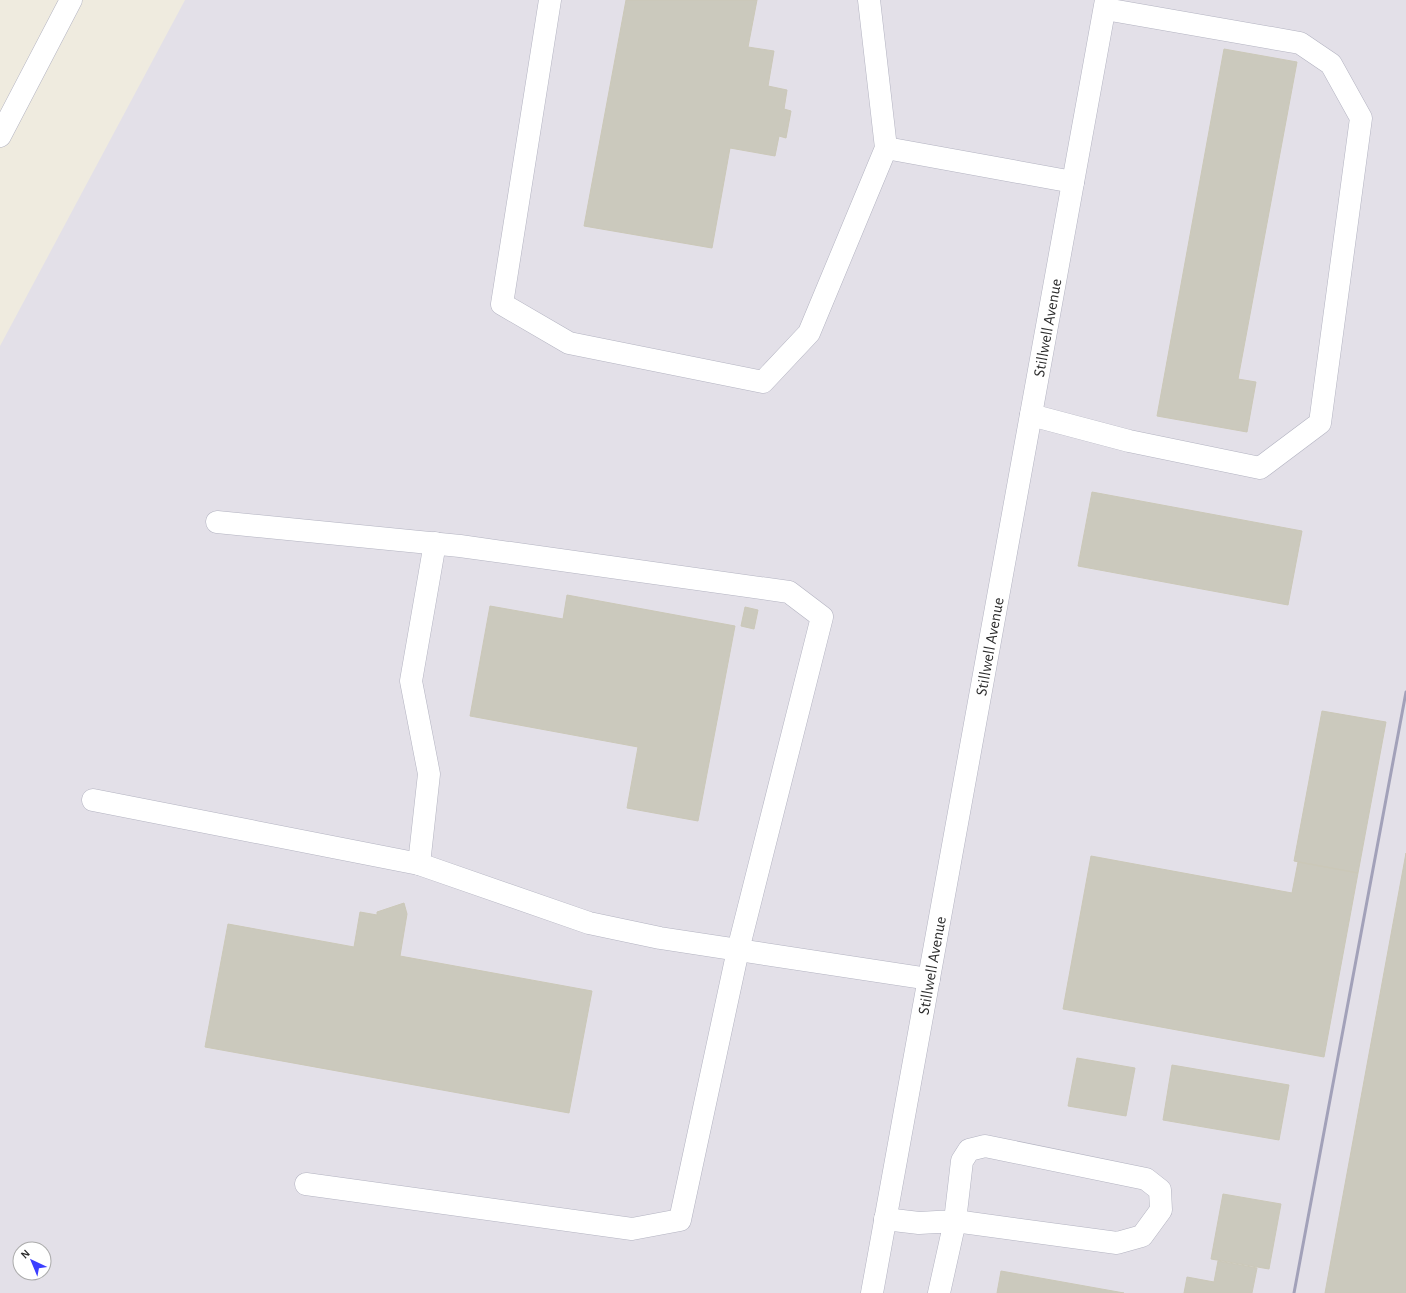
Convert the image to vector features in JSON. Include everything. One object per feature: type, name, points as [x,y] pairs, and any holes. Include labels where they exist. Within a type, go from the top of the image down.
[{"type":"street","points":[[0,136],[71,0]]},
{"type":"street","points":[[550,0],[502,304],[570,343],[763,382],[809,333],[886,148],[870,0]]},
{"type":"street","points":[[1031,415],[1129,441],[1260,468],[1320,423],[1361,118],[1331,64],[1300,43],[1105,4]]},
{"type":"street","name":"Stillwell Avenue","points":[[872,1293],[1105,4]]},
{"type":"street","points":[[886,148],[1073,182]]},
{"type":"street","points":[[217,522],[435,543],[789,592],[822,617],[738,950],[680,1220],[632,1228],[306,1184]]},
{"type":"street","points":[[419,864],[429,774],[411,681],[435,543]]},
{"type":"street","points":[[93,800],[419,864],[589,923],[660,938],[929,979]]},
{"type":"street","points":[[885,1219],[919,1223],[955,1221],[1117,1243],[1142,1236],[1161,1210],[1160,1190],[1146,1179],[985,1146],[969,1150],[962,1161],[955,1221],[939,1293]]},
{"type":"shaded area","points":[[185,0],[1406,0],[1406,1293],[0,1293],[0,346]]},
{"type":"building","points":[[626,0],[757,0],[748,47],[774,51],[768,86],[787,90],[784,109],[791,111],[786,138],[779,136],[775,156],[730,148],[712,248],[584,226]]},
{"type":"building","points":[[1224,49],[1297,62],[1238,379],[1256,382],[1247,432],[1157,416]]},
{"type":"building","points":[[1092,492],[1302,531],[1288,605],[1078,566]]},
{"type":"building","points":[[567,595],[735,626],[698,821],[627,808],[638,747],[470,716],[490,606],[563,619]]},
{"type":"building","points":[[745,607],[758,610],[754,629],[741,626]]},
{"type":"building","points":[[1322,711],[1386,722],[1358,873],[1294,861]]},
{"type":"building","points":[[1406,853],[1406,1293],[1325,1293]]},
{"type":"building","points":[[1091,856],[1292,893],[1298,862],[1358,873],[1324,1057],[1063,1009]]},
{"type":"building","points":[[404,903],[407,914],[400,956],[592,991],[569,1113],[205,1047],[228,924],[354,947],[360,912],[377,915],[377,912]]},
{"type":"building","points":[[1077,1058],[1135,1068],[1126,1116],[1068,1106]]},
{"type":"building","points":[[1172,1065],[1289,1085],[1279,1140],[1163,1120]]},
{"type":"building","points":[[1223,1194],[1281,1204],[1269,1269],[1211,1259]]},
{"type":"building","points":[[1218,1261],[1257,1268],[1252,1293],[1184,1293],[1187,1277],[1214,1282]]},
{"type":"building","points":[[1001,1271],[1124,1293],[997,1293]]},
{"type":"railway","points":[[1294,1293],[1406,692]]}]
